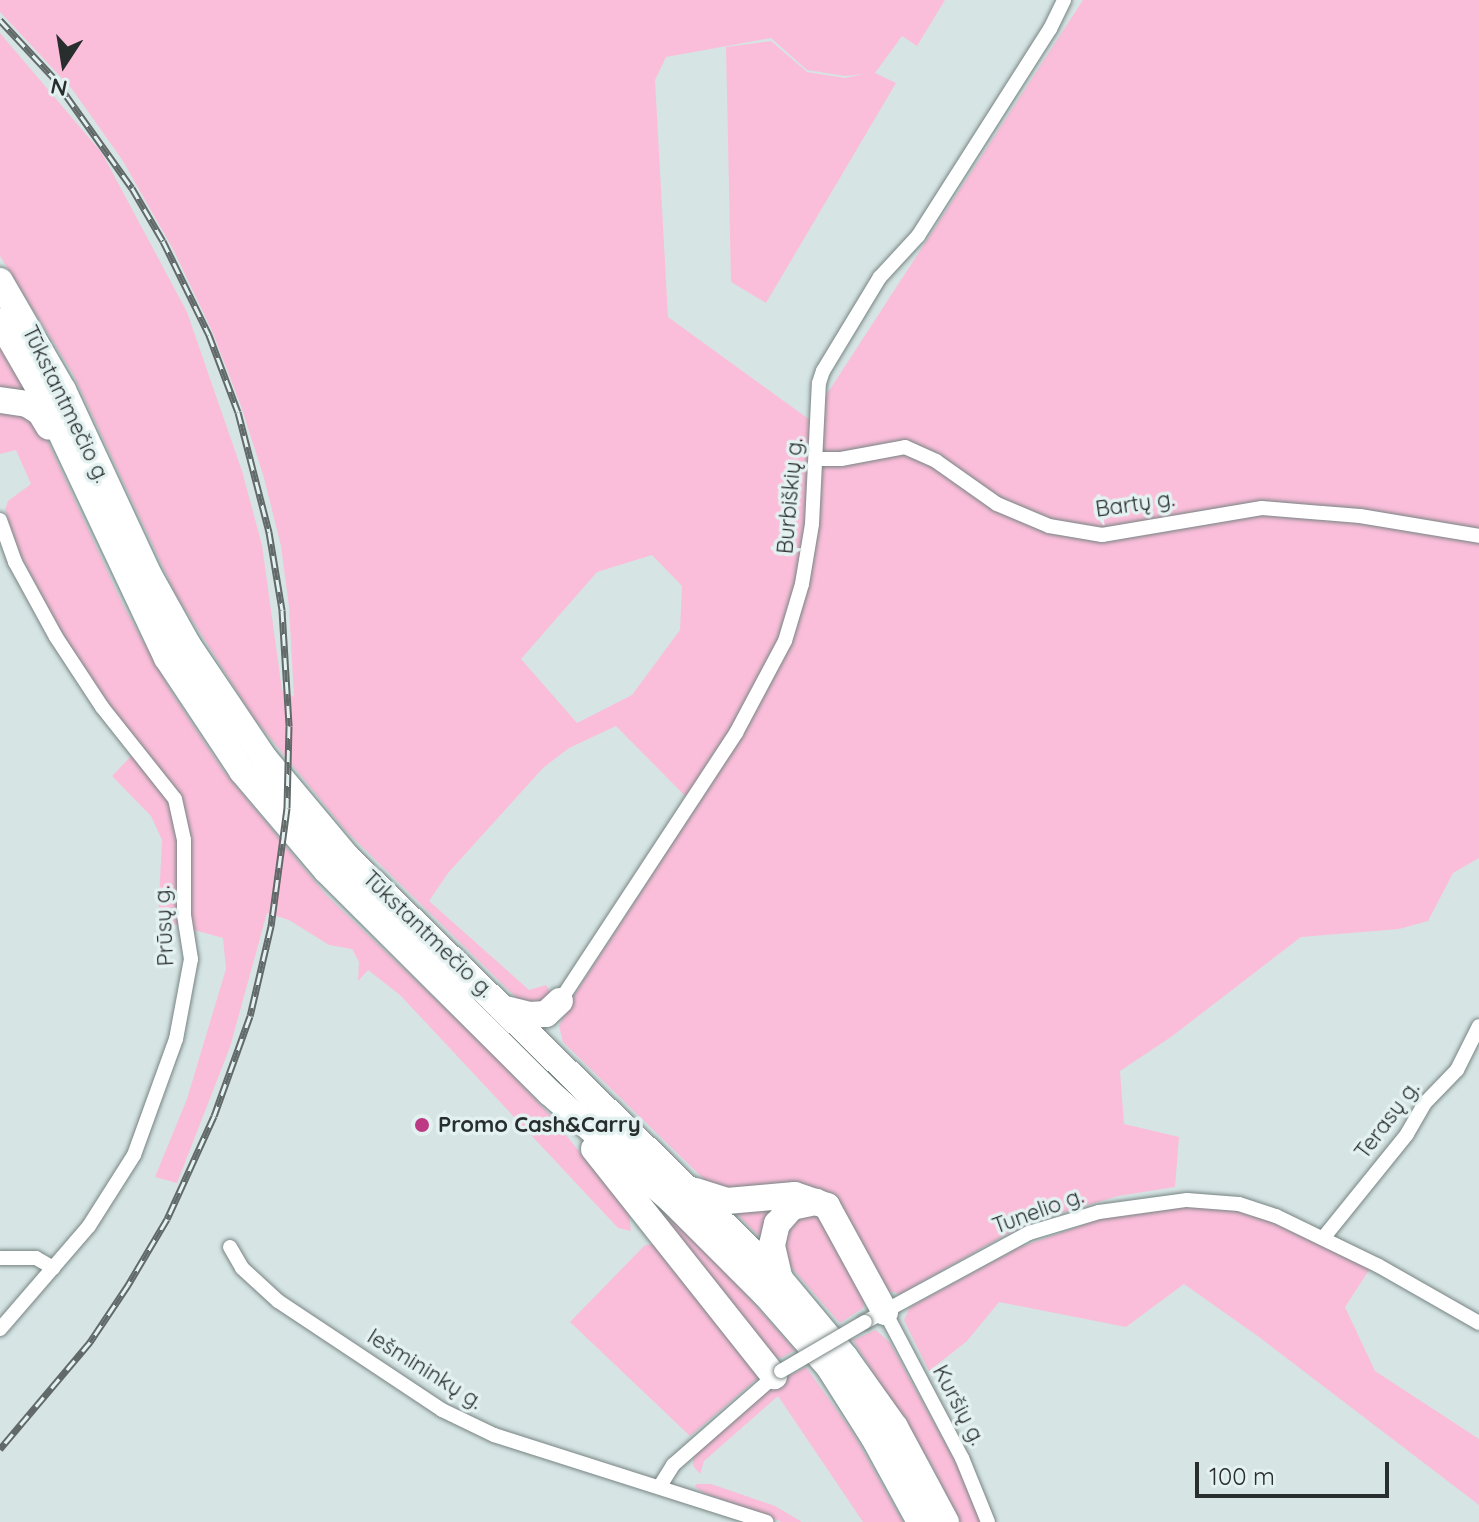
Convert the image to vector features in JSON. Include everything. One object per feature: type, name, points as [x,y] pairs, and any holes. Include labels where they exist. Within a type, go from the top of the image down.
[{"type":"highway","name":"Tūkstantmečio g.","points":[[0,281],[63,390],[149,575],[220,696],[265,759],[346,856],[780,1279],[845,1357],[895,1427],[946,1522]]},
{"type":"highway","name":"Tūkstantmečio g.","points":[[0,321],[45,399],[167,658],[242,771],[326,870],[550,1093],[673,1202],[766,1295],[829,1367],[874,1438],[920,1522]]},
{"type":"highway","points":[[0,400],[19,401],[40,412],[58,448],[79,472]]},
{"type":"highway","points":[[506,1009],[530,1015],[546,1014],[560,1001]]},
{"type":"highway","points":[[557,1059],[553,1031],[560,1001]]},
{"type":"highway","points":[[550,1093],[778,1373]]},
{"type":"highway","points":[[685,1184],[716,1200],[795,1195],[819,1202],[833,1212],[875,1317]]},
{"type":"highway","points":[[780,1279],[772,1245],[777,1224],[792,1207],[819,1202]]},
{"type":"street","name":"Burbiškių g.","points":[[560,1001],[765,685],[785,641],[802,584],[817,459],[819,383],[823,371],[880,277],[918,236],[1050,29],[1064,0]]},
{"type":"street","name":"Bartų g.","points":[[817,459],[841,459],[905,447],[936,461],[997,504],[1049,526],[1102,535],[1262,508],[1360,516],[1479,536]]},
{"type":"street","name":"Prūsų g.","points":[[0,520],[15,562],[56,637],[102,707],[175,799],[184,840],[184,915],[191,959],[171,1054],[134,1155],[114,1192],[0,1329]]},
{"type":"street","name":"Terasų g.","points":[[1324,1237],[1407,1134],[1425,1103],[1457,1070],[1479,1026]]},
{"type":"street","name":"Tunelio g.","points":[[660,1486],[673,1465],[778,1373],[1029,1233],[1135,1205],[1179,1200],[1239,1204],[1324,1237],[1479,1323]]},
{"type":"street","name":"Iešmininkų g.","points":[[230,1247],[242,1268],[278,1301],[442,1410],[494,1435],[766,1522]]},
{"type":"street","points":[[0,1258],[36,1258],[53,1268]]},
{"type":"street","name":"Kuršių g.","points":[[875,1317],[962,1458],[988,1522]]},
{"type":"shaded area","points":[[0,0],[945,0],[917,46],[902,36],[875,73],[896,83],[766,303],[731,282],[726,47],[771,41],[807,72],[845,78],[864,74],[845,76],[807,70],[771,38],[666,57],[655,80],[668,317],[810,420],[1083,0],[1479,0],[1479,858],[1453,873],[1428,921],[1399,929],[1301,937],[1171,1037],[1120,1071],[1124,1124],[1179,1137],[1175,1187],[1118,1196],[1055,1215],[1007,1234],[900,1294],[889,1291],[842,1208],[726,1193],[712,1187],[563,1042],[559,1026],[576,992],[696,807],[616,726],[569,748],[543,768],[448,873],[429,901],[529,990],[546,985],[553,997],[526,1007],[346,831],[254,718],[175,593],[73,374],[0,256],[0,33],[102,153],[187,312],[242,471],[262,545],[282,690],[294,697],[289,607],[281,546],[241,406],[212,331],[174,251],[123,161],[72,89],[0,12]],"holes":[[[652,555],[682,586],[680,630],[632,695],[577,723],[521,659],[597,572]]]},
{"type":"shaded area","points":[[0,345],[17,373],[26,393],[0,391]]},
{"type":"shaded area","points":[[0,408],[39,422],[122,603],[170,690],[222,769],[326,895],[495,1056],[550,1115],[629,1214],[631,1231],[618,1228],[400,995],[368,970],[358,981],[359,962],[352,949],[329,945],[289,920],[267,913],[230,1047],[177,1183],[155,1177],[187,1099],[226,969],[223,938],[158,920],[162,840],[151,816],[112,776],[139,748],[111,711],[56,623],[19,552],[5,510],[8,501],[31,484],[16,450],[0,454]]},
{"type":"shaded area","points":[[630,1180],[728,1274],[795,1350],[781,1358],[773,1357]]},
{"type":"shaded area","points":[[800,1199],[762,1239],[731,1208]]},
{"type":"shaded area","points":[[1176,1205],[1256,1212],[1371,1267],[1345,1307],[1375,1371],[1479,1439],[1479,1505],[1259,1337],[1184,1284],[1126,1327],[999,1302],[967,1341],[929,1371],[904,1320],[910,1307],[1020,1247],[1103,1218]]},
{"type":"shaded area","points":[[807,1212],[821,1217],[865,1295],[863,1308],[840,1323],[783,1258],[778,1233]]},
{"type":"shaded area","points":[[659,1244],[759,1377],[690,1436],[570,1322],[645,1245]]},
{"type":"shaded area","points":[[876,1330],[890,1343],[961,1472],[983,1522],[959,1522],[933,1467],[853,1340]]},
{"type":"shaded area","points":[[806,1367],[853,1433],[903,1522],[863,1522],[778,1396],[704,1461],[700,1474],[693,1466],[693,1455],[775,1383]]},
{"type":"shaded area","points":[[696,1484],[711,1484],[775,1506],[802,1522],[782,1522],[704,1493],[695,1487]]},
{"type":"railway","points":[[0,20],[53,77],[132,188],[163,241],[209,335],[238,412],[269,532],[282,610],[289,726],[287,808],[271,926],[250,1016],[214,1116],[167,1219],[128,1285],[90,1342],[0,1449]]},
{"type":"place","name":"Promo Cash&Carry","points":[[422,1125]]}]
